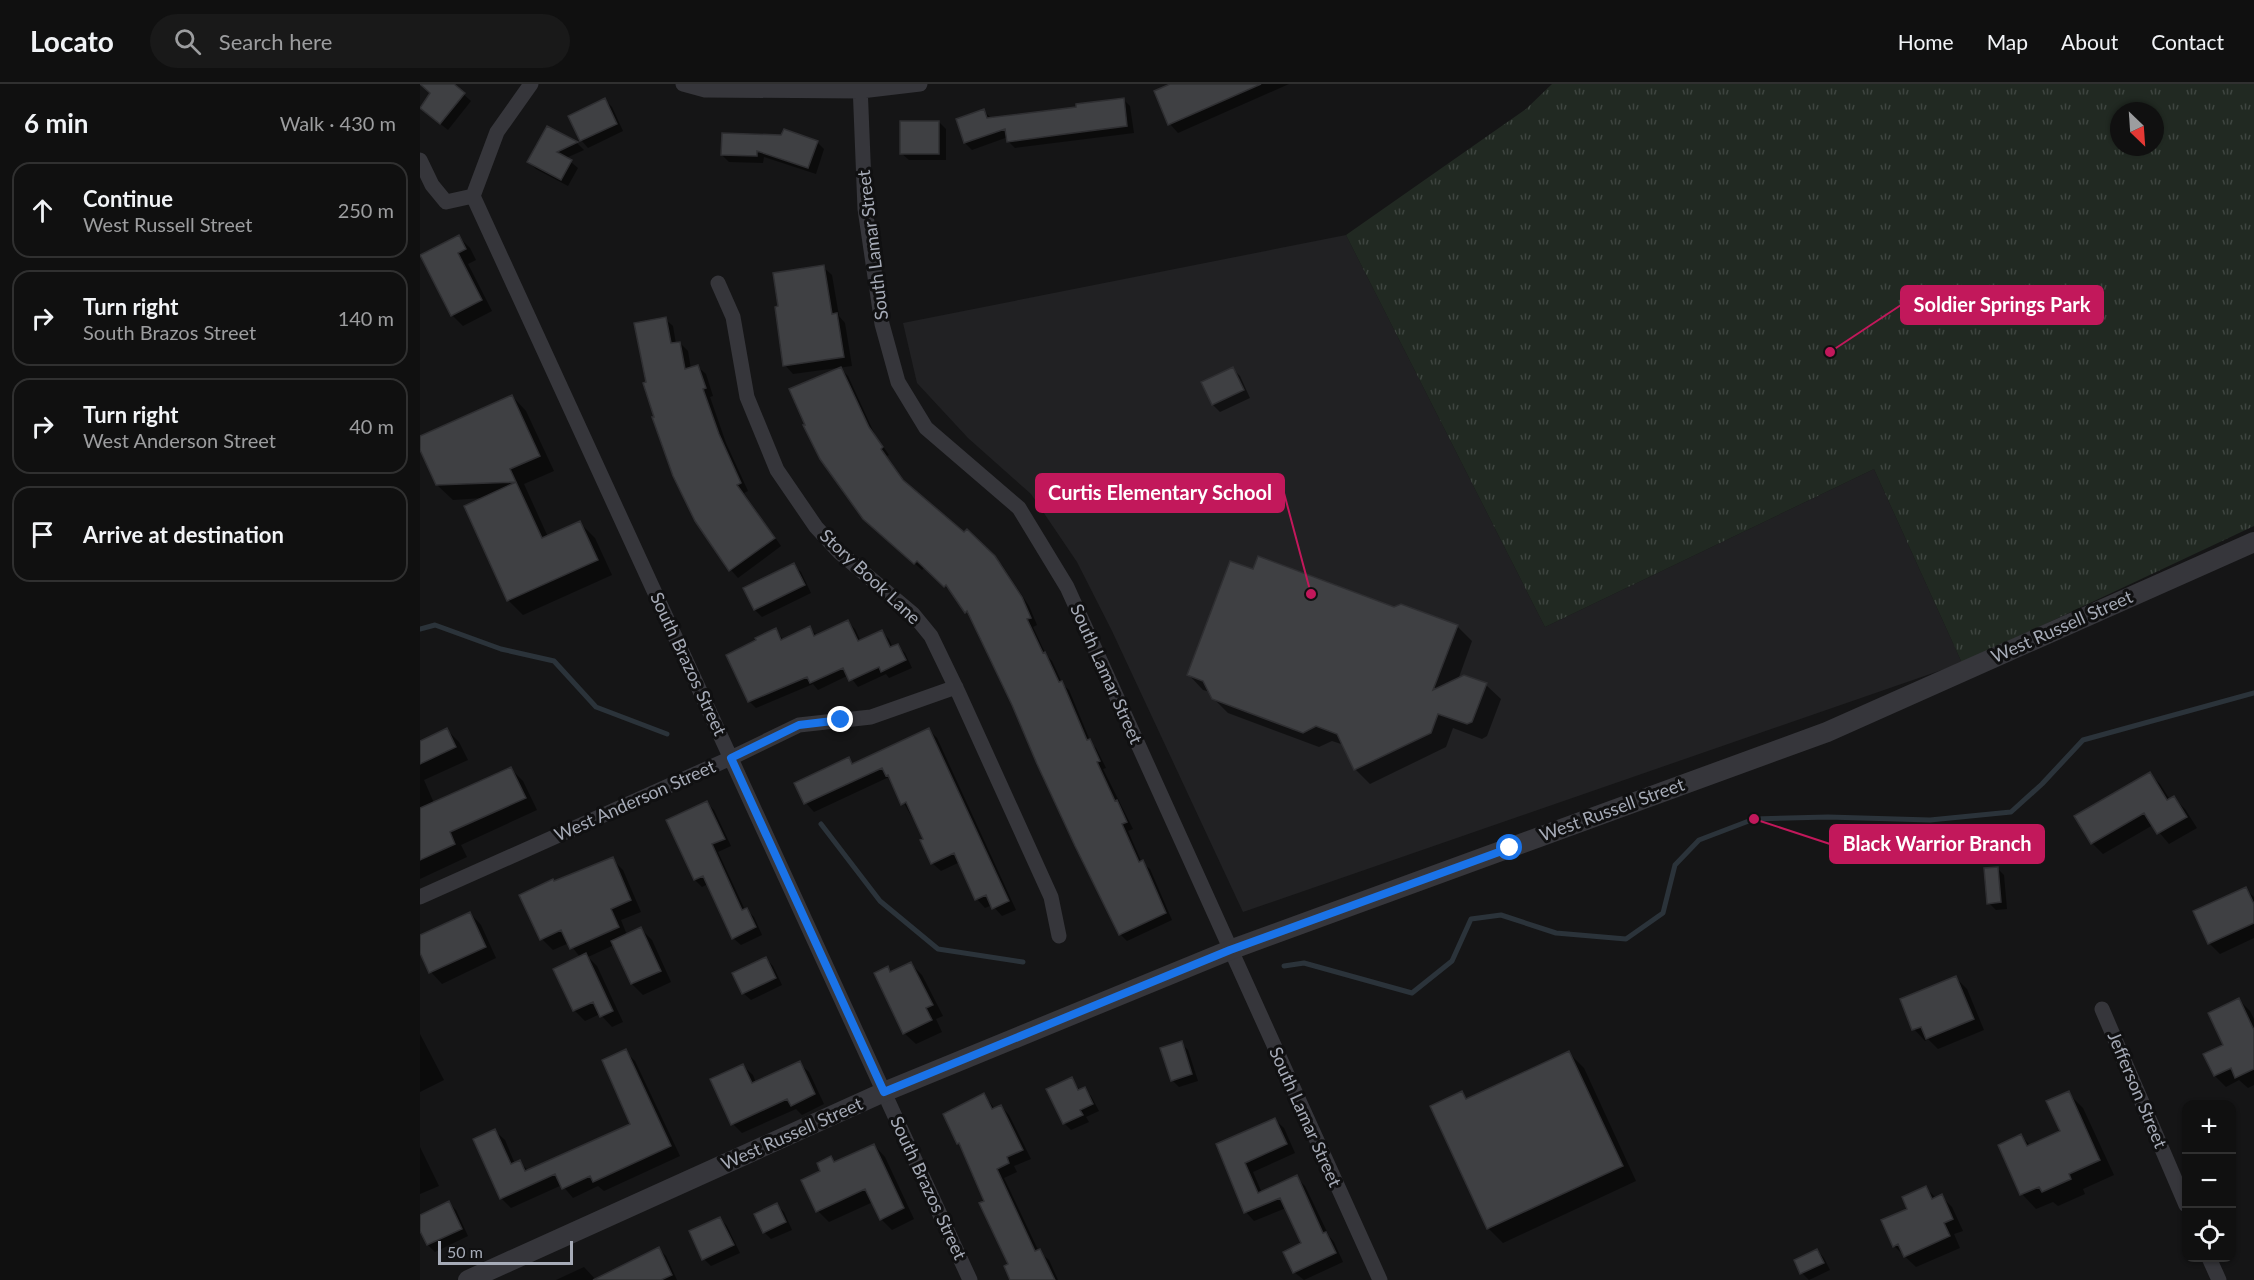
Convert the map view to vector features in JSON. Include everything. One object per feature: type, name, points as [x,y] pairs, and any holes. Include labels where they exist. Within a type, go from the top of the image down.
[{"type":"street","points":[[420,160],[432,184],[446,202],[473,196],[497,132],[531,84]]},
{"type":"street","points":[[683,84],[705,90],[861,88],[920,84]]},
{"type":"street","name":"South Lamar Street","points":[[861,88],[866,209],[882,324],[898,382],[926,428],[1019,508],[1066,587],[1380,1280]]},
{"type":"street","name":"South Brazos Street","points":[[473,196],[970,1280]]},
{"type":"street","name":"Story Book Lane","points":[[718,283],[733,317],[747,397],[777,470],[816,526],[839,552],[913,614],[931,636],[1050,897],[1059,936]]},
{"type":"street","name":"West Russell Street","points":[[468,1280],[884,1092],[1230,950],[1827,732],[2254,542]]},
{"type":"street","name":"West Anderson Street","points":[[420,897],[731,758],[799,725],[871,717],[956,687]]},
{"type":"street","name":"Jefferson Street","points":[[2102,1009],[2182,1193]]},
{"type":"street","points":[[2211,1262],[2219,1280]]},
{"type":"shaded area","points":[[1346,235],[1545,627],[1874,469],[1962,663],[1243,912],[1112,631],[1077,562],[1031,494],[968,438],[917,383],[903,323]]},
{"type":"green space","points":[[1552,84],[2254,84],[2254,526],[1962,663],[1874,469],[1545,627],[1346,235],[1526,109]]},
{"type":"building","points":[[420,84],[454,84],[465,93],[440,124],[420,108],[430,93]]},
{"type":"building","points":[[1170,84],[1261,84],[1168,125],[1154,91]]},
{"type":"building","points":[[605,98],[617,124],[580,141],[568,116]]},
{"type":"building","points":[[1124,98],[1127,126],[1007,142],[1005,129],[964,143],[956,119],[984,109],[987,118],[1076,107],[1076,104]]},
{"type":"building","points":[[900,121],[939,121],[939,154],[900,154]]},
{"type":"building","points":[[547,126],[578,142],[557,152],[572,160],[561,180],[527,162]]},
{"type":"building","points":[[784,129],[818,141],[808,168],[757,151],[757,156],[721,155],[722,133],[781,135]]},
{"type":"building","points":[[459,235],[466,249],[458,253],[482,300],[451,316],[420,255]]},
{"type":"building","points":[[824,265],[832,314],[837,313],[844,357],[783,366],[773,273]]},
{"type":"building","points":[[666,317],[671,343],[680,342],[685,369],[698,365],[706,388],[703,389],[719,434],[741,483],[737,485],[775,538],[729,571],[695,521],[673,476],[652,417],[654,417],[643,383],[646,382],[634,323]]},
{"type":"building","points":[[841,367],[869,427],[883,447],[881,449],[903,480],[964,532],[967,529],[995,556],[1022,597],[1031,618],[1027,619],[1059,682],[1062,681],[1087,740],[1090,739],[1100,761],[1097,762],[1127,822],[1122,824],[1139,862],[1143,860],[1166,913],[1119,935],[1075,846],[967,611],[965,613],[946,585],[944,587],[917,561],[914,564],[863,519],[820,459],[789,389]]},
{"type":"building","points":[[1233,367],[1244,390],[1212,405],[1201,382]]},
{"type":"building","points":[[512,395],[540,456],[510,469],[542,538],[580,521],[598,560],[507,601],[464,506],[516,482],[436,485],[420,450],[420,436]]},
{"type":"building","points":[[1258,556],[1394,607],[1401,604],[1458,625],[1433,690],[1464,675],[1487,683],[1472,722],[1467,724],[1438,714],[1431,733],[1354,770],[1337,734],[1316,726],[1303,733],[1212,699],[1203,681],[1187,675],[1230,561],[1253,569]]},
{"type":"building","points":[[794,563],[805,585],[754,610],[743,588]]},
{"type":"building","points":[[848,620],[858,641],[882,630],[890,647],[898,644],[906,660],[881,672],[879,667],[849,681],[843,668],[810,683],[807,677],[748,702],[726,655],[776,628],[781,640],[810,626],[814,636]]},
{"type":"building","points":[[447,728],[456,747],[420,764],[420,741]]},
{"type":"building","points":[[929,728],[1009,901],[992,909],[986,895],[975,900],[954,853],[931,864],[920,840],[923,839],[906,802],[901,805],[888,775],[886,776],[882,768],[804,804],[794,783],[849,757],[852,764]]},
{"type":"building","points":[[511,767],[526,798],[450,832],[455,844],[420,860],[420,808]]},
{"type":"building","points":[[2150,772],[2167,800],[2174,796],[2187,817],[2157,834],[2144,813],[2091,844],[2074,816]]},
{"type":"building","points":[[707,801],[725,839],[712,844],[742,910],[747,908],[756,927],[732,939],[703,876],[694,880],[666,820]]},
{"type":"building","points":[[613,857],[631,900],[611,909],[619,927],[570,949],[561,930],[540,940],[519,895],[553,879],[554,881]]},
{"type":"building","points":[[1998,867],[2001,902],[1987,904],[1984,868]]},
{"type":"building","points":[[2246,887],[2254,904],[2254,923],[2208,944],[2193,911]]},
{"type":"building","points":[[470,912],[486,947],[429,973],[420,953],[420,935]]},
{"type":"building","points":[[641,927],[661,971],[631,984],[611,941]]},
{"type":"building","points":[[586,953],[613,1011],[600,1017],[593,1002],[573,1011],[553,969]]},
{"type":"building","points":[[766,957],[776,978],[742,994],[732,973]]},
{"type":"building","points":[[911,962],[933,1005],[926,1008],[932,1020],[903,1034],[874,973],[888,966],[890,972]]},
{"type":"building","points":[[1956,976],[1974,1019],[1926,1039],[1921,1027],[1912,1030],[1900,999]]},
{"type":"building","points":[[2239,998],[2254,1030],[2254,1069],[2235,1078],[2231,1068],[2214,1076],[2203,1054],[2223,1045],[2208,1013]]},
{"type":"building","points":[[1182,1041],[1192,1074],[1171,1081],[1160,1048]]},
{"type":"building","points":[[626,1049],[671,1146],[593,1182],[590,1176],[562,1189],[555,1174],[500,1199],[473,1139],[495,1129],[511,1164],[520,1160],[525,1171],[630,1124],[602,1060]]},
{"type":"building","points":[[1569,1051],[1623,1166],[1487,1229],[1430,1106],[1462,1091],[1466,1099]]},
{"type":"building","points":[[800,1061],[815,1094],[791,1106],[787,1099],[731,1125],[710,1079],[743,1064],[752,1083]]},
{"type":"building","points":[[1072,1077],[1078,1090],[1085,1087],[1093,1104],[1080,1110],[1083,1115],[1063,1124],[1046,1089]]},
{"type":"building","points":[[2069,1091],[2100,1160],[2069,1174],[2071,1179],[2042,1192],[2039,1187],[2020,1195],[1998,1145],[2021,1134],[2027,1146],[2060,1131],[2046,1101]]},
{"type":"building","points":[[984,1093],[992,1109],[1001,1105],[1023,1150],[1007,1157],[1009,1163],[997,1169],[1035,1251],[1040,1249],[1055,1280],[1010,1280],[1004,1266],[1008,1264],[979,1203],[984,1201],[959,1143],[957,1144],[943,1114]]},
{"type":"building","points":[[1275,1118],[1287,1144],[1245,1163],[1258,1193],[1297,1175],[1323,1233],[1326,1232],[1336,1253],[1293,1273],[1283,1252],[1301,1243],[1280,1198],[1244,1213],[1216,1144]]},
{"type":"building","points":[[874,1144],[904,1208],[880,1220],[865,1189],[816,1212],[801,1180],[820,1171],[817,1163],[831,1156],[834,1162]]},
{"type":"building","points":[[1926,1186],[1932,1199],[1942,1194],[1953,1219],[1944,1223],[1950,1236],[1904,1257],[1898,1244],[1893,1247],[1881,1220],[1907,1209],[1902,1197]]},
{"type":"building","points":[[449,1201],[462,1229],[427,1245],[420,1231],[420,1215]]},
{"type":"building","points":[[777,1203],[786,1222],[763,1233],[754,1214]]},
{"type":"building","points":[[720,1217],[734,1245],[702,1260],[689,1231]]},
{"type":"building","points":[[659,1247],[672,1275],[661,1280],[593,1280]]},
{"type":"building","points":[[1817,1249],[1824,1263],[1800,1274],[1794,1260]]},
{"type":"waterway","points":[[420,629],[435,625],[501,649],[554,661],[596,707],[667,734]]},
{"type":"waterway","points":[[1284,966],[1304,963],[1412,993],[1452,961],[1471,919],[1501,915],[1556,933],[1626,939],[1663,913],[1675,865],[1699,840],[1754,819],[1828,817],[1930,820],[2011,812],[2042,784],[2083,740],[2254,693]]},
{"type":"waterway","points":[[821,824],[880,901],[938,949],[1023,962]]},
{"type":"place","name":"Soldier Springs Park","points":[[1830,352]]},
{"type":"place","name":"Curtis Elementary School","points":[[1311,594]]},
{"type":"place","name":"Black Warrior Branch","points":[[1754,819]]},
{"type":"route","points":[[841,720],[799,725],[731,758],[884,1092],[1230,950],[1510,848]]}]
